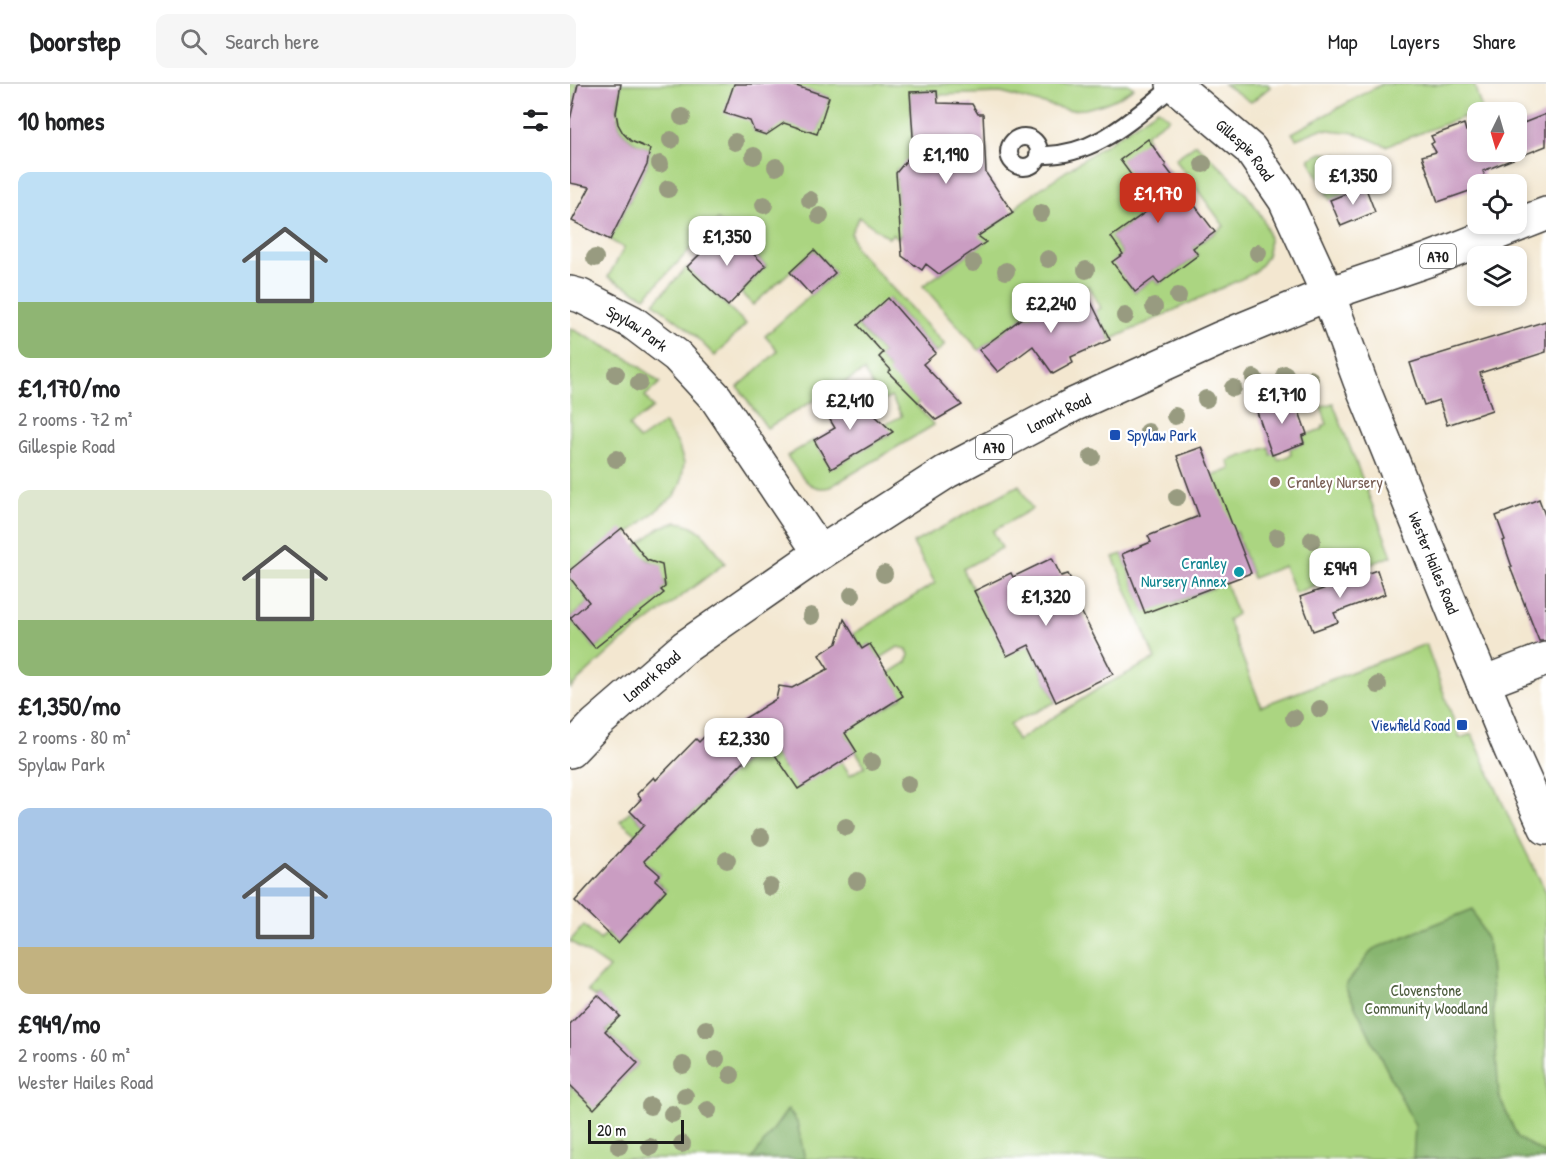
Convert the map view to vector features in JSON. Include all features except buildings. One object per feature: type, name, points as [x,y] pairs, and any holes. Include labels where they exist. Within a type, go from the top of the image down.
[{"type":"main road","name":"Gillespie Road","points":[[1174,85],[1250,149],[1265,168],[1290,211],[1329,294]]},
{"type":"main road","name":"Lanark Road","points":[[570,751],[596,724],[685,647],[820,553],[946,472],[1073,405],[1219,339],[1329,294],[1428,260],[1546,214]]},
{"type":"main road","name":"Spylaw Park","points":[[570,293],[581,296],[632,322],[677,356],[716,398],[820,553]]},
{"type":"main road","name":"Wester Hailes Road","points":[[1329,294],[1360,381],[1483,683],[1546,828]]},
{"type":"main road","points":[[1483,683],[1546,659]]},
{"type":"lane","points":[[1038,154],[1056,156],[1077,152],[1095,144],[1117,130],[1174,85]]},
{"type":"green space","points":[[570,84],[578,84],[570,120]]},
{"type":"green space","points":[[620,84],[734,84],[748,111],[754,131],[766,135],[772,131],[776,120],[817,133],[829,97],[807,90],[795,91],[797,84],[1128,84],[1134,88],[1118,98],[1085,109],[1068,110],[1001,93],[937,95],[937,91],[910,92],[914,156],[906,168],[896,169],[899,216],[989,229],[1012,213],[1022,201],[1158,109],[1169,118],[1145,135],[1148,139],[1139,185],[1165,166],[1180,186],[1111,237],[1123,254],[1113,262],[1135,292],[1154,278],[1159,284],[1198,255],[1193,248],[1224,226],[1175,159],[1196,144],[1232,178],[1256,207],[1269,237],[1268,252],[1264,261],[1252,274],[1110,340],[1095,311],[1101,308],[1089,286],[1045,308],[1059,337],[1048,344],[1026,315],[979,350],[923,286],[985,242],[911,220],[898,238],[892,234],[889,238],[859,217],[851,233],[855,248],[945,345],[936,353],[889,299],[858,326],[883,353],[879,357],[919,402],[916,405],[934,425],[830,487],[816,487],[805,480],[787,456],[814,440],[832,468],[889,435],[884,425],[902,416],[891,397],[882,402],[864,371],[767,428],[738,387],[778,351],[765,336],[835,273],[814,250],[753,305],[741,293],[766,266],[718,220],[645,297],[608,277],[624,248],[610,240],[647,165],[650,149],[629,139],[619,125]]},
{"type":"green space","points":[[1224,84],[1268,84],[1270,87],[1251,102]]},
{"type":"green space","points":[[1382,84],[1474,84],[1480,102],[1467,102],[1467,116],[1386,146],[1355,133],[1321,129],[1296,139],[1292,133]]},
{"type":"green space","points":[[1322,153],[1353,160],[1364,168],[1375,182],[1330,200],[1309,159]]},
{"type":"green space","points":[[687,267],[746,324],[715,356],[688,329],[654,303]]},
{"type":"green space","points":[[570,328],[631,360],[660,383],[645,396],[653,408],[629,426],[639,440],[664,423],[678,444],[684,463],[681,483],[675,495],[627,535],[570,570]]},
{"type":"green space","points":[[1333,403],[1392,556],[1295,593],[1284,566],[1253,578],[1236,532],[1210,542],[1237,614],[1228,620],[1261,706],[1426,644],[1460,738],[1472,734],[1511,822],[1546,892],[1546,1159],[570,1159],[570,1085],[594,1108],[638,1063],[606,1031],[619,1016],[598,995],[596,997],[588,991],[609,968],[570,941],[584,925],[600,940],[607,933],[618,943],[666,890],[655,880],[660,874],[644,861],[636,834],[620,821],[630,811],[662,843],[754,752],[756,754],[769,746],[784,769],[828,740],[850,775],[865,766],[826,702],[866,719],[903,697],[888,674],[907,662],[909,654],[906,649],[898,647],[879,659],[870,644],[862,649],[853,634],[935,583],[913,543],[1019,485],[1032,509],[993,531],[1002,548],[963,569],[974,591],[1029,645],[1056,702],[1010,724],[1017,741],[1101,687],[1155,659],[1113,557],[1122,554],[1143,607],[1175,602],[1213,588],[1187,521],[1199,516],[1197,509],[1213,476],[1231,469],[1228,461],[1269,447],[1271,455],[1276,453],[1278,460],[1291,455],[1290,448],[1304,443],[1302,436],[1323,429],[1322,426],[1327,424],[1321,407]]},
{"type":"green space","points":[[677,522],[694,527],[706,536],[725,563],[617,645],[570,688],[570,618],[595,648],[663,593],[661,590],[667,585],[660,576],[661,566],[630,551],[661,527]]},
{"type":"green space","points":[[570,573],[589,602],[570,618]]},
{"type":"green space","name":"Clovenstone Community Woodland","points":[[1473,909],[1489,946],[1499,1096],[1518,1138],[1546,1154],[1546,1159],[1413,1159],[1415,1126],[1345,986],[1373,949]]},
{"type":"green space","points":[[788,1109],[797,1122],[805,1159],[752,1159]]},
{"type":"place","name":"Spylaw Park","points":[[1115,435]]},
{"type":"place","name":"Cranley Nursery","points":[[1275,482]]},
{"type":"place","name":"Cranley Nursery Annex","points":[[1239,572]]},
{"type":"place","name":"Viewfield Road","points":[[1462,725]]}]
